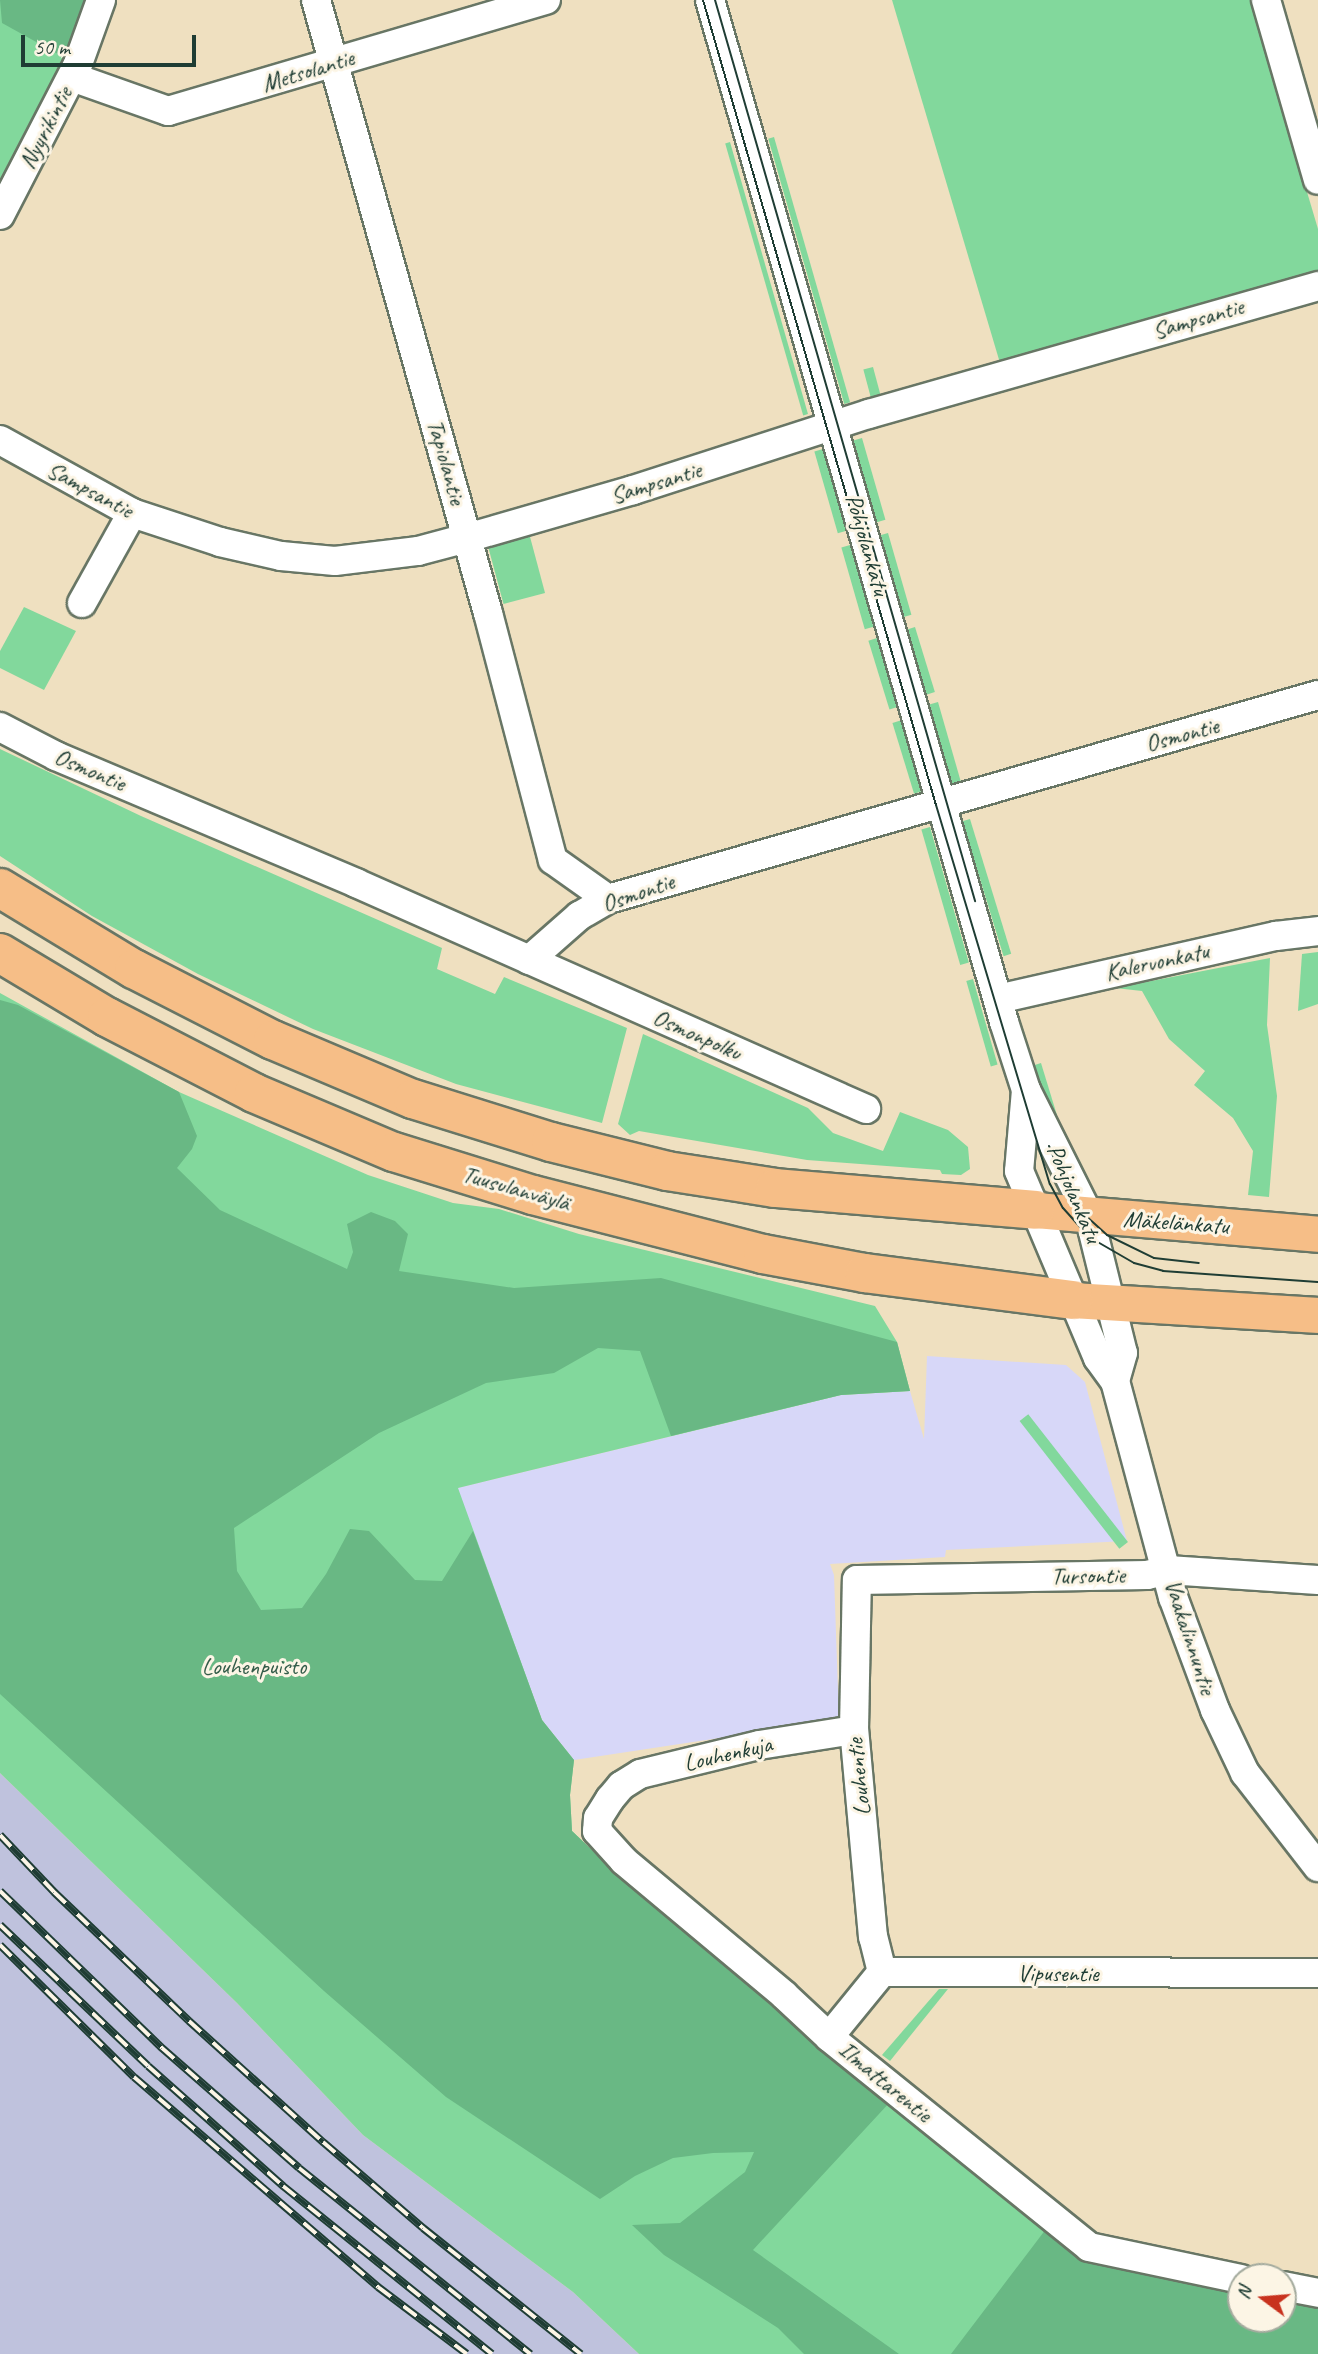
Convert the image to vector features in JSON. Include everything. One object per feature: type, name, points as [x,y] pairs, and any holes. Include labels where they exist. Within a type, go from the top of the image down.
[{"type":"highway","points":[[0,887],[134,969],[273,1040],[413,1099],[551,1143],[667,1171],[775,1188],[1035,1210]]},
{"type":"highway","name":"Tuusulanväylä","points":[[0,953],[107,1017],[254,1093],[394,1152],[533,1195],[763,1254],[865,1273],[1073,1300]]},
{"type":"main road","name":"Mäkelänkatu","points":[[1035,1210],[1318,1234]]},
{"type":"main road","points":[[1073,1300],[1318,1315]]},
{"type":"street","name":"Nyyrikintie","points":[[0,215],[72,77],[101,0]]},
{"type":"street","name":"Tapiolantie","points":[[316,0],[467,538],[553,860],[608,899]]},
{"type":"street","name":"Metsolantie","points":[[72,77],[168,111],[334,65],[546,0]]},
{"type":"street","name":"Pohjolankatu","points":[[710,0],[1026,1090],[1089,1216],[1111,1301]]},
{"type":"street","points":[[1266,0],[1318,180]]},
{"type":"street","name":"Sampsantie","points":[[0,440],[132,513],[220,542],[281,556],[335,561],[418,551],[467,538],[833,426],[1318,286]]},
{"type":"street","points":[[82,603],[132,513]]},
{"type":"street","name":"Osmontie","points":[[0,727],[56,756],[529,960],[579,916],[608,899],[1318,695]]},
{"type":"street","name":"Kalervonkatu","points":[[998,999],[1276,936],[1318,931]]},
{"type":"street","name":"Osmonpolku","points":[[529,960],[866,1109]]},
{"type":"street","name":"Pohjolankatu","points":[[1026,1090],[1018,1160],[1035,1210],[1073,1300]]},
{"type":"street","name":"Vaakalinnuntie","points":[[1073,1300],[1098,1358],[1115,1381],[1168,1570],[1173,1597],[1235,1754],[1245,1773],[1318,1867]]},
{"type":"street","name":"Vaakalinnuntie","points":[[1111,1301],[1123,1353],[1115,1381]]},
{"type":"street","name":"Tursontie","points":[[857,1580],[1147,1575],[1168,1570],[1318,1580]]},
{"type":"street","name":"Louhentie","points":[[857,1580],[854,1730],[873,1937],[882,1972]]},
{"type":"street","name":"Louhenkuja","points":[[610,1799],[621,1786],[640,1774],[759,1745],[854,1730]]},
{"type":"street","name":"Ilmattarentie","points":[[610,1799],[598,1818],[597,1831],[624,1861],[784,1995],[829,2037],[1089,2247],[1227,2275]]},
{"type":"street","points":[[829,2037],[882,1972]]},
{"type":"street","name":"Vipusentie","points":[[882,1972],[1318,1973]]},
{"type":"street","points":[[1297,2289],[1318,2293]]},
{"type":"shaded area","points":[[927,1356],[1066,1365],[1085,1382],[1127,1541],[946,1550],[945,1557],[830,1564],[834,1575],[839,1720],[574,1760],[542,1720],[457,1488],[841,1395],[910,1391],[924,1439]]},
{"type":"shaded area","points":[[0,1773],[237,2003],[363,2135],[573,2292],[639,2354],[0,2354]]},
{"type":"green space","points":[[0,0],[83,24],[0,186]]},
{"type":"green space","points":[[0,0],[93,0],[67,59],[2,23]]},
{"type":"green space","points":[[892,0],[1250,0],[1318,229],[1318,273],[1000,363]]},
{"type":"green space","points":[[774,137],[850,402],[844,404],[768,139]]},
{"type":"green space","points":[[730,142],[808,414],[803,415],[725,143]]},
{"type":"green space","points":[[873,367],[882,400],[872,402],[863,370]]},
{"type":"green space","points":[[862,438],[885,520],[877,522],[853,440]]},
{"type":"green space","points":[[823,449],[846,531],[838,533],[814,451]]},
{"type":"green space","points":[[529,533],[545,593],[504,604],[487,544]]},
{"type":"green space","points":[[888,533],[911,615],[903,617],[879,535]]},
{"type":"green space","points":[[850,545],[873,627],[865,629],[841,547]]},
{"type":"green space","points":[[24,607],[76,631],[44,690],[0,668],[0,651]]},
{"type":"green space","points":[[915,627],[935,692],[926,695],[906,630]]},
{"type":"green space","points":[[877,638],[898,707],[889,709],[868,641]]},
{"type":"green space","points":[[938,702],[961,784],[953,786],[929,704]]},
{"type":"green space","points":[[902,720],[924,791],[914,794],[892,723]]},
{"type":"green space","points":[[0,749],[141,816],[442,948],[437,969],[495,994],[504,977],[627,1028],[602,1123],[456,1084],[313,1029],[198,974],[92,916],[0,856]]},
{"type":"green space","points":[[970,819],[1011,954],[1004,956],[962,821]]},
{"type":"green space","points":[[930,827],[969,963],[960,965],[921,829]]},
{"type":"green space","points":[[1318,952],[1318,1004],[1298,1011],[1302,954]]},
{"type":"green space","points":[[1270,958],[1267,1025],[1277,1096],[1269,1197],[1248,1195],[1253,1151],[1233,1118],[1194,1085],[1205,1071],[1169,1039],[1142,991],[1115,988]]},
{"type":"green space","points":[[973,979],[998,1065],[991,1066],[966,981]]},
{"type":"green space","name":"Louhenpuisto","points":[[0,993],[179,1092],[368,1175],[453,1203],[499,1209],[579,1234],[875,1306],[897,1342],[910,1391],[841,1395],[458,1488],[542,1720],[574,1760],[570,1795],[572,1831],[612,1869],[1046,2229],[1227,2313],[1227,2333],[1297,2333],[1318,2354],[639,2354],[573,2292],[363,2135],[237,2003],[0,1773]]},
{"type":"green space","name":"Louhenpuisto","points":[[0,1000],[18,1005],[179,1092],[197,1136],[192,1149],[177,1168],[220,1210],[347,1269],[353,1252],[347,1224],[371,1212],[395,1221],[408,1234],[399,1271],[514,1288],[661,1278],[897,1342],[910,1391],[841,1395],[671,1436],[640,1351],[598,1348],[554,1373],[486,1383],[379,1433],[234,1528],[237,1571],[261,1610],[302,1608],[326,1574],[350,1529],[369,1531],[415,1580],[442,1581],[473,1531],[542,1720],[574,1760],[570,1795],[572,1831],[612,1869],[891,2101],[753,2250],[899,2354],[804,2354],[778,2328],[664,2255],[632,2225],[680,2223],[745,2172],[754,2152],[673,2158],[635,2176],[600,2199],[446,2097],[324,1991],[0,1694]]},
{"type":"green space","points":[[643,1034],[808,1108],[833,1133],[883,1151],[900,1112],[948,1130],[968,1147],[970,1169],[961,1175],[942,1174],[940,1170],[807,1160],[639,1131],[630,1135],[618,1124]]},
{"type":"green space","points":[[1041,1063],[1057,1116],[1048,1118],[1032,1066]]},
{"type":"green space","points":[[1028,1414],[1128,1542],[1119,1549],[1020,1421]]},
{"type":"green space","points":[[939,1989],[948,1989],[890,2061],[882,2055]]},
{"type":"green space","points":[[1046,2229],[1227,2282],[1227,2333],[1297,2333],[1297,2297],[1318,2302],[1318,2354],[951,2354]]},
{"type":"tram line","points":[[703,0],[936,805],[1050,1184],[1063,1208],[1089,1237],[1134,1263],[1163,1271],[1318,1282]]},
{"type":"tram line","points":[[715,0],[975,901]]},
{"type":"tram line","points":[[1049,1146],[1069,1194],[1086,1216],[1107,1235],[1154,1258],[1199,1263]]},
{"type":"railway","points":[[0,1835],[54,1892],[189,2021],[323,2142],[423,2228],[581,2354]]},
{"type":"railway","points":[[0,1891],[162,2048],[299,2168],[530,2354]]},
{"type":"railway","points":[[0,1925],[148,2066],[283,2186],[492,2354]]},
{"type":"railway","points":[[0,1945],[134,2077],[378,2287],[467,2354]]}]
